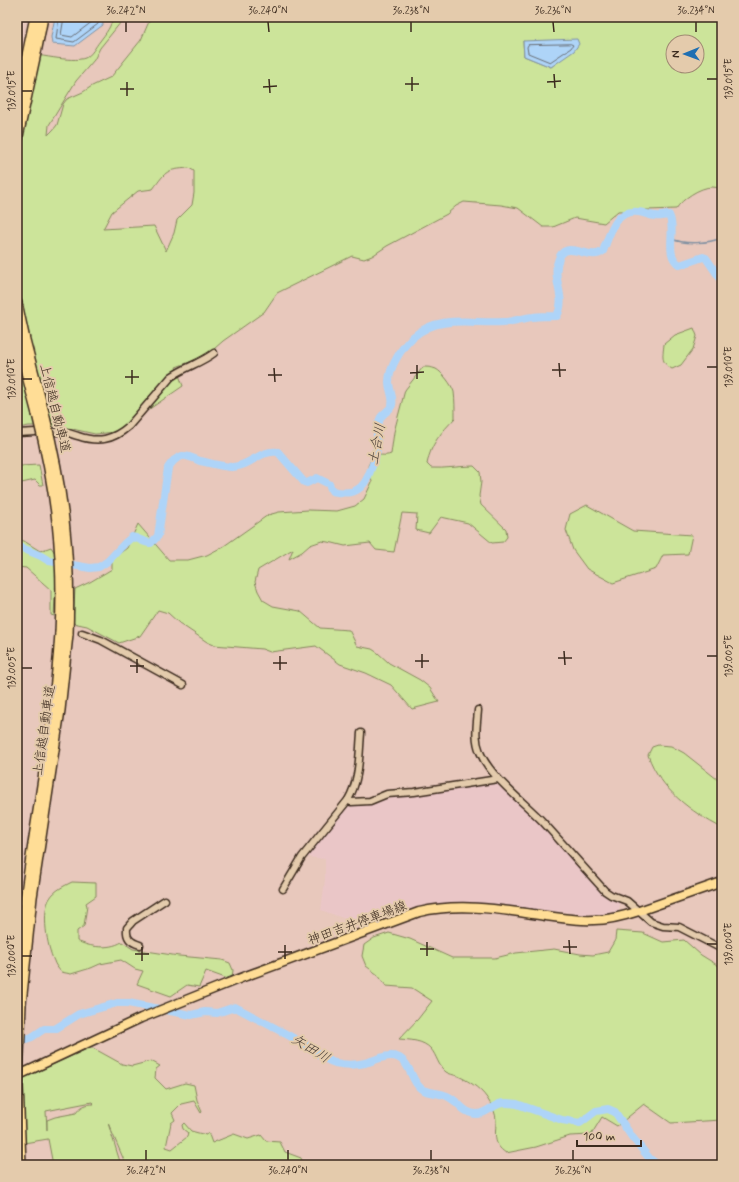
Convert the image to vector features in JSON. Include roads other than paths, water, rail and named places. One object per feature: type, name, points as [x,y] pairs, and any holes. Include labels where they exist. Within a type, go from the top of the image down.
[{"type":"highway","points":[[17,103],[35,17]]},
{"type":"highway","points":[[17,141],[43,17]]},
{"type":"highway","name":"上信越自動車道","points":[[17,303],[41,413],[52,480],[58,523],[64,634],[60,710],[31,904],[21,1004],[18,1080],[21,1165]]},
{"type":"highway","name":"上信越自動車道","points":[[17,338],[41,413]]},
{"type":"highway","name":"上信越自動車道","points":[[17,968],[26,889],[64,634]]},
{"type":"main road","name":"神田吉井停車場線","points":[[18,1080],[141,1018],[246,976],[399,918],[436,908],[455,907],[590,920],[613,918],[639,911],[722,882]]},
{"type":"street","points":[[17,433],[65,432],[93,440],[109,439],[121,433],[129,426],[178,372],[206,359],[214,353]]},
{"type":"street","points":[[82,632],[101,640],[183,685]]},
{"type":"street","points":[[478,710],[476,731],[478,745],[484,761],[498,778],[543,822],[605,891],[627,901],[651,922],[657,925],[679,927],[722,949]]},
{"type":"street","points":[[283,889],[302,857],[348,800],[355,787],[361,733]]},
{"type":"street","points":[[348,800],[351,802],[370,801],[387,794],[414,792],[498,778]]},
{"type":"street","points":[[140,945],[129,940],[127,928],[133,921],[165,900]]},
{"type":"water","points":[[55,17],[102,17],[103,25],[75,46],[52,44],[51,37]]},
{"type":"water","points":[[577,39],[579,44],[574,51],[551,67],[524,56],[523,41]]},
{"type":"waterway","name":"土合川","points":[[17,546],[49,561],[90,568],[99,567],[108,561],[132,537],[151,543],[158,536],[168,468],[174,460],[182,456],[219,465],[237,467],[265,453],[278,452],[304,482],[307,483],[317,478],[329,484],[332,491],[346,493],[357,490],[365,482],[376,455],[377,432],[381,417],[390,409],[392,405],[389,382],[391,370],[397,358],[409,341],[423,330],[434,325],[445,323],[507,322],[533,317],[557,316],[561,301],[556,272],[560,256],[569,250],[592,254],[598,254],[603,251],[614,224],[624,214],[638,212],[658,216],[669,215],[672,228],[671,249],[675,261],[680,265],[703,257],[706,258],[722,281]]},
{"type":"waterway","points":[[672,239],[683,242],[697,243],[722,238]]},
{"type":"waterway","name":"矢田川","points":[[17,1042],[32,1037],[44,1029],[55,1029],[79,1014],[117,1003],[128,1003],[191,1015],[205,1012],[217,1013],[235,1007],[308,1046],[326,1059],[335,1063],[358,1064],[389,1056],[397,1057],[405,1063],[419,1087],[423,1090],[451,1098],[468,1112],[480,1114],[499,1104],[510,1103],[517,1104],[562,1120],[580,1123],[596,1111],[608,1109],[615,1112],[632,1137],[650,1159],[658,1165]]}]
